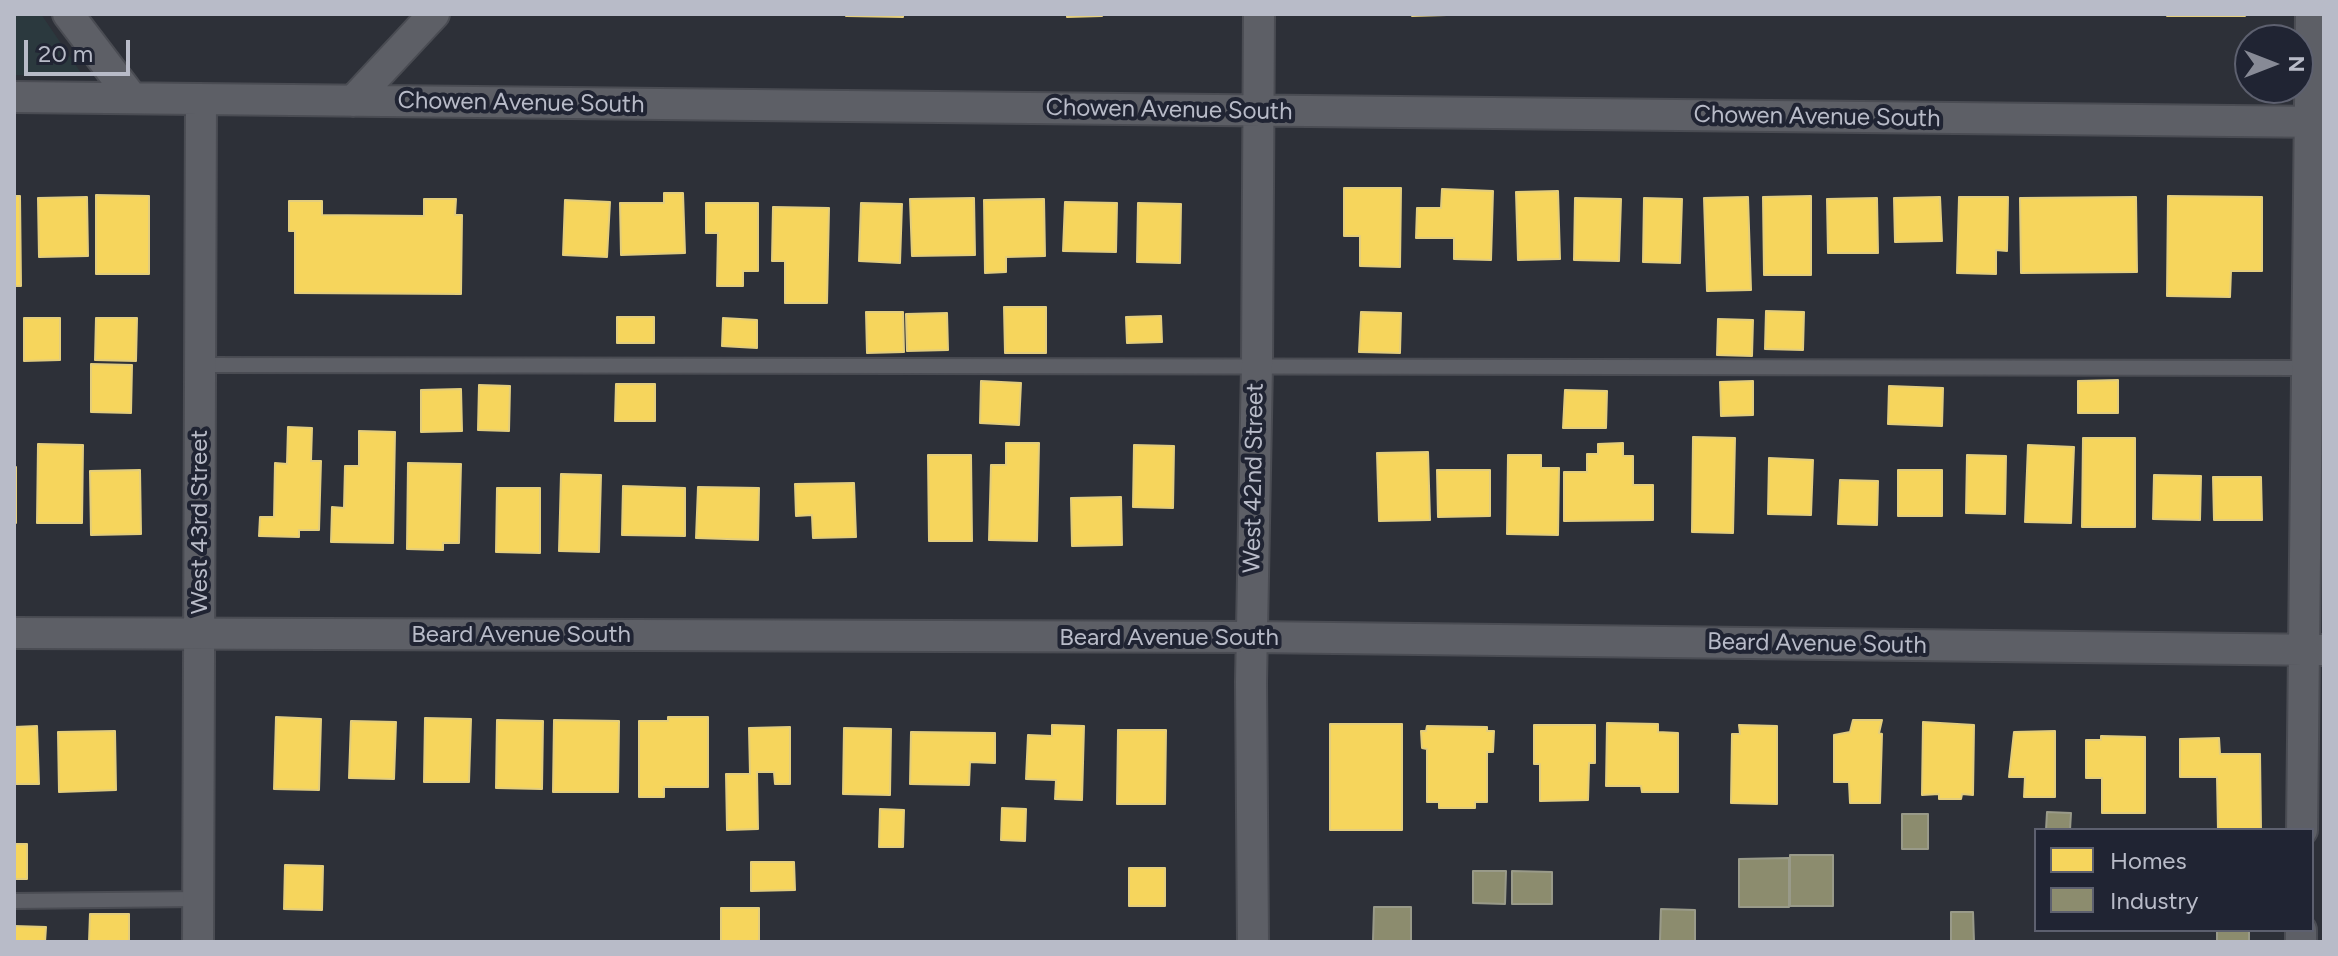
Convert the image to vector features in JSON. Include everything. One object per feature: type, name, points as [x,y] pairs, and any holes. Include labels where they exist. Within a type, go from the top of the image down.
[{"type":"street","points":[[68,14],[132,98]]},
{"type":"street","points":[[353,101],[434,14]]},
{"type":"street","name":"West 42nd Street","points":[[1253,942],[1252,637],[1259,14]]},
{"type":"street","points":[[2302,828],[2314,650],[2307,368],[2317,122],[2311,14]]},
{"type":"street","name":"Chowen Avenue South","points":[[14,97],[2317,122]]},
{"type":"street","name":"West 43rd Street","points":[[198,942],[201,101]]},
{"type":"street","name":"Beard Avenue South","points":[[14,633],[1252,637],[2314,650]]},
{"type":"lane","points":[[200,365],[2307,368]]},
{"type":"lane","points":[[14,901],[198,899]]},
{"type":"shaded area","points":[[14,14],[41,14],[83,76],[14,75]]},
{"type":"building: Homes","points":[[903,14],[903,17],[846,16]]},
{"type":"building: Homes","points":[[1067,14],[1102,14],[1102,16],[1067,17]]},
{"type":"building: Homes","points":[[1412,14],[1481,14],[1412,16]]},
{"type":"building: Homes","points":[[2245,14],[2245,16],[2167,16]]},
{"type":"building: Homes","points":[[1344,188],[1401,188],[1400,267],[1360,266],[1360,236],[1344,236]]},
{"type":"building: Homes","points":[[1442,189],[1493,191],[1491,260],[1454,259],[1454,238],[1416,238],[1417,208],[1441,208]]},
{"type":"building: Homes","points":[[1558,191],[1560,259],[1518,260],[1516,192]]},
{"type":"building: Homes","points":[[664,193],[683,193],[685,253],[621,255],[620,203],[664,203]]},
{"type":"building: Homes","points":[[96,195],[149,196],[149,274],[96,274]]},
{"type":"building: Homes","points":[[14,196],[20,196],[21,286],[14,286]]},
{"type":"building: Homes","points":[[1811,196],[1811,275],[1764,275],[1763,197]]},
{"type":"building: Homes","points":[[2168,196],[2262,197],[2262,271],[2231,271],[2230,297],[2167,296]]},
{"type":"building: Homes","points":[[87,197],[88,256],[39,257],[38,198]]},
{"type":"building: Homes","points":[[1748,197],[1751,290],[1707,291],[1704,198]]},
{"type":"building: Homes","points":[[1940,197],[1942,241],[1895,242],[1894,198]]},
{"type":"building: Homes","points":[[1959,197],[2008,197],[2007,251],[1996,250],[1996,274],[1957,273]]},
{"type":"building: Homes","points":[[2136,197],[2137,272],[2021,273],[2020,198]]},
{"type":"building: Homes","points":[[974,198],[975,255],[912,256],[910,199]]},
{"type":"building: Homes","points":[[1575,198],[1621,199],[1619,261],[1574,260]]},
{"type":"building: Homes","points":[[1644,198],[1682,199],[1680,263],[1643,262]]},
{"type":"building: Homes","points":[[1877,198],[1878,253],[1828,253],[1827,199]]},
{"type":"building: Homes","points":[[424,199],[456,199],[455,215],[462,215],[461,294],[295,293],[295,231],[289,231],[289,201],[322,201],[322,215],[424,216]]},
{"type":"building: Homes","points":[[1044,199],[1045,256],[1006,257],[1006,272],[985,273],[984,200]]},
{"type":"building: Homes","points":[[565,200],[610,202],[607,257],[563,255]]},
{"type":"building: Homes","points":[[1065,202],[1117,203],[1116,252],[1063,251]]},
{"type":"building: Homes","points":[[706,203],[758,203],[758,271],[743,271],[743,286],[717,286],[718,233],[706,233]]},
{"type":"building: Homes","points":[[861,203],[902,204],[900,263],[859,261]]},
{"type":"building: Homes","points":[[1138,203],[1181,204],[1180,263],[1137,262]]},
{"type":"building: Homes","points":[[773,207],[829,208],[827,303],[785,303],[785,261],[772,261]]},
{"type":"building: Homes","points":[[1004,307],[1046,307],[1046,353],[1005,353]]},
{"type":"building: Homes","points":[[1766,311],[1804,312],[1803,350],[1765,349]]},
{"type":"building: Homes","points":[[866,312],[903,312],[904,352],[867,353]]},
{"type":"building: Homes","points":[[1361,312],[1401,313],[1400,353],[1359,352]]},
{"type":"building: Homes","points":[[947,313],[948,350],[907,351],[906,314]]},
{"type":"building: Homes","points":[[1161,316],[1162,342],[1127,343],[1126,317]]},
{"type":"building: Homes","points":[[617,317],[654,317],[654,343],[617,343]]},
{"type":"building: Homes","points":[[24,318],[60,318],[60,360],[24,361]]},
{"type":"building: Homes","points":[[96,318],[137,318],[136,361],[95,360]]},
{"type":"building: Homes","points":[[723,318],[757,320],[757,348],[722,346]]},
{"type":"building: Homes","points":[[1718,319],[1753,320],[1752,356],[1717,355]]},
{"type":"building: Homes","points":[[91,364],[132,365],[131,413],[91,412]]},
{"type":"building: Homes","points":[[2118,380],[2118,413],[2078,413],[2078,381]]},
{"type":"building: Homes","points":[[981,381],[1021,383],[1019,425],[980,423]]},
{"type":"building: Homes","points":[[1753,381],[1753,415],[1721,416],[1720,382]]},
{"type":"building: Homes","points":[[616,384],[655,384],[655,421],[615,421]]},
{"type":"building: Homes","points":[[479,385],[510,386],[509,431],[478,430]]},
{"type":"building: Homes","points":[[1889,386],[1943,388],[1942,426],[1888,424]]},
{"type":"building: Homes","points":[[461,389],[462,431],[421,432],[421,390]]},
{"type":"building: Homes","points":[[1565,390],[1607,391],[1606,428],[1563,428]]},
{"type":"building: Homes","points":[[288,427],[312,428],[311,461],[321,461],[319,530],[299,530],[299,537],[259,536],[260,517],[274,517],[275,463],[287,464]]},
{"type":"building: Homes","points":[[359,431],[395,432],[393,543],[331,542],[332,507],[344,508],[345,466],[359,466]]},
{"type":"building: Homes","points":[[1693,437],[1735,438],[1733,533],[1692,532]]},
{"type":"building: Homes","points":[[2083,438],[2135,438],[2135,527],[2082,527]]},
{"type":"building: Homes","points":[[1006,443],[1039,443],[1037,541],[989,540],[991,465],[1006,465]]},
{"type":"building: Homes","points":[[1623,443],[1623,456],[1633,456],[1633,485],[1653,485],[1653,520],[1564,521],[1564,472],[1587,472],[1587,454],[1598,454],[1598,444]]},
{"type":"building: Homes","points":[[38,444],[83,445],[82,523],[37,523]]},
{"type":"building: Homes","points":[[1134,445],[1174,446],[1173,508],[1133,507]]},
{"type":"building: Homes","points":[[2028,445],[2074,447],[2071,523],[2025,522]]},
{"type":"building: Homes","points":[[1428,452],[1430,520],[1379,521],[1377,453]]},
{"type":"building: Homes","points":[[928,455],[971,455],[972,541],[929,541]]},
{"type":"building: Homes","points":[[1508,455],[1541,455],[1541,468],[1559,468],[1558,535],[1507,534]]},
{"type":"building: Homes","points":[[1967,455],[2006,456],[2005,514],[1966,513]]},
{"type":"building: Homes","points":[[1769,458],[1813,460],[1811,515],[1768,514]]},
{"type":"building: Homes","points":[[408,463],[461,464],[459,543],[443,543],[443,550],[407,549]]},
{"type":"building: Homes","points":[[16,467],[16,523],[14,523]]},
{"type":"building: Homes","points":[[140,470],[141,534],[91,535],[90,471]]},
{"type":"building: Homes","points":[[1437,470],[1490,470],[1490,516],[1438,517]]},
{"type":"building: Homes","points":[[1898,470],[1942,470],[1942,516],[1898,516]]},
{"type":"building: Homes","points":[[561,474],[601,475],[599,552],[559,551]]},
{"type":"building: Homes","points":[[2154,475],[2201,476],[2200,520],[2153,519]]},
{"type":"building: Homes","points":[[2213,477],[2261,477],[2262,520],[2214,520]]},
{"type":"building: Homes","points":[[1840,480],[1878,481],[1877,525],[1838,524]]},
{"type":"building: Homes","points":[[854,483],[856,537],[813,538],[812,515],[796,516],[795,484]]},
{"type":"building: Homes","points":[[623,486],[685,488],[685,536],[622,535]]},
{"type":"building: Homes","points":[[698,487],[759,488],[758,540],[696,538]]},
{"type":"building: Homes","points":[[497,488],[540,488],[540,553],[496,552]]},
{"type":"building: Homes","points":[[1121,497],[1122,545],[1072,546],[1071,498]]},
{"type":"building: Homes","points":[[276,717],[321,719],[319,790],[274,789]]},
{"type":"building: Homes","points":[[668,717],[708,717],[708,787],[664,787],[664,797],[639,797],[639,721],[668,721]]},
{"type":"building: Homes","points":[[425,718],[471,719],[469,782],[424,782]]},
{"type":"building: Homes","points":[[497,720],[543,721],[542,789],[496,788]]},
{"type":"building: Homes","points":[[554,720],[619,721],[618,792],[553,792]]},
{"type":"building: Homes","points":[[1853,720],[1882,720],[1879,733],[1882,734],[1880,803],[1850,803],[1849,782],[1834,782],[1834,735],[1850,732]]},
{"type":"building: Homes","points":[[351,721],[396,722],[394,779],[349,778]]},
{"type":"building: Homes","points":[[1923,722],[1974,725],[1973,795],[1962,794],[1961,799],[1939,799],[1939,794],[1922,795]]},
{"type":"building: Homes","points":[[1607,723],[1658,724],[1658,732],[1678,733],[1678,792],[1642,792],[1641,786],[1606,786]]},
{"type":"building: Homes","points":[[1330,724],[1402,724],[1402,830],[1330,830]]},
{"type":"building: Homes","points":[[1052,725],[1084,726],[1082,800],[1055,799],[1056,780],[1026,779],[1028,735],[1052,736]]},
{"type":"building: Homes","points":[[1534,725],[1595,725],[1595,763],[1589,763],[1588,800],[1540,801],[1540,764],[1534,764]]},
{"type":"building: Homes","points":[[1739,725],[1777,726],[1777,804],[1731,803],[1732,734],[1740,734]]},
{"type":"building: Homes","points":[[37,726],[39,784],[14,784],[14,727]]},
{"type":"building: Homes","points":[[1427,726],[1487,727],[1487,731],[1494,731],[1493,752],[1487,752],[1487,802],[1475,802],[1475,808],[1439,808],[1439,802],[1427,802],[1427,749],[1422,748],[1421,731],[1426,731]]},
{"type":"building: Homes","points":[[790,727],[790,784],[775,784],[774,772],[757,772],[758,829],[727,830],[726,774],[750,774],[749,728]]},
{"type":"building: Homes","points":[[844,728],[891,729],[890,795],[843,794]]},
{"type":"building: Homes","points":[[1118,730],[1166,730],[1165,804],[1117,804]]},
{"type":"building: Homes","points":[[115,731],[116,790],[59,792],[58,732]]},
{"type":"building: Homes","points":[[2055,731],[2055,797],[2024,797],[2025,777],[2009,777],[2014,732]]},
{"type":"building: Homes","points":[[911,732],[995,733],[995,763],[970,762],[969,785],[910,784]]},
{"type":"building: Homes","points":[[2101,736],[2145,737],[2145,813],[2102,813],[2102,778],[2086,778],[2086,740],[2101,740]]},
{"type":"building: Homes","points":[[2219,738],[2220,754],[2260,754],[2261,828],[2218,828],[2217,777],[2180,777],[2180,739]]},
{"type":"building: Homes","points":[[1002,808],[1026,809],[1025,841],[1001,840]]},
{"type":"building: Homes","points":[[880,809],[904,810],[903,847],[879,847]]},
{"type":"building: Homes","points":[[14,844],[27,844],[27,879],[14,879]]},
{"type":"building: Homes","points":[[751,862],[794,862],[795,890],[751,891]]},
{"type":"building: Homes","points":[[285,865],[323,866],[322,910],[284,909]]},
{"type":"building: Homes","points":[[1129,868],[1165,868],[1165,906],[1129,906]]},
{"type":"building: Homes","points":[[721,908],[759,908],[759,942],[721,942]]},
{"type":"building: Homes","points":[[90,914],[129,914],[129,942],[89,942]]},
{"type":"building: Homes","points":[[14,926],[46,927],[45,942],[14,942]]},
{"type":"building: Industry","points":[[2047,812],[2071,813],[2070,828],[2046,828]]},
{"type":"building: Industry","points":[[1902,814],[1928,814],[1928,849],[1902,849]]},
{"type":"building: Industry","points":[[1790,855],[1833,855],[1833,906],[1790,906]]},
{"type":"building: Industry","points":[[1789,858],[1789,907],[1739,907],[1739,859]]},
{"type":"building: Industry","points":[[1473,871],[1506,871],[1505,904],[1473,903]]},
{"type":"building: Industry","points":[[1512,871],[1552,872],[1552,904],[1512,904]]},
{"type":"building: Industry","points":[[1374,907],[1411,907],[1411,941],[1373,941]]},
{"type":"building: Industry","points":[[1661,909],[1695,910],[1695,941],[1660,941]]},
{"type":"building: Industry","points":[[1951,912],[1973,912],[1974,942],[1951,942]]},
{"type":"building: Industry","points":[[2217,932],[2249,932],[2249,942],[2217,942]]}]
